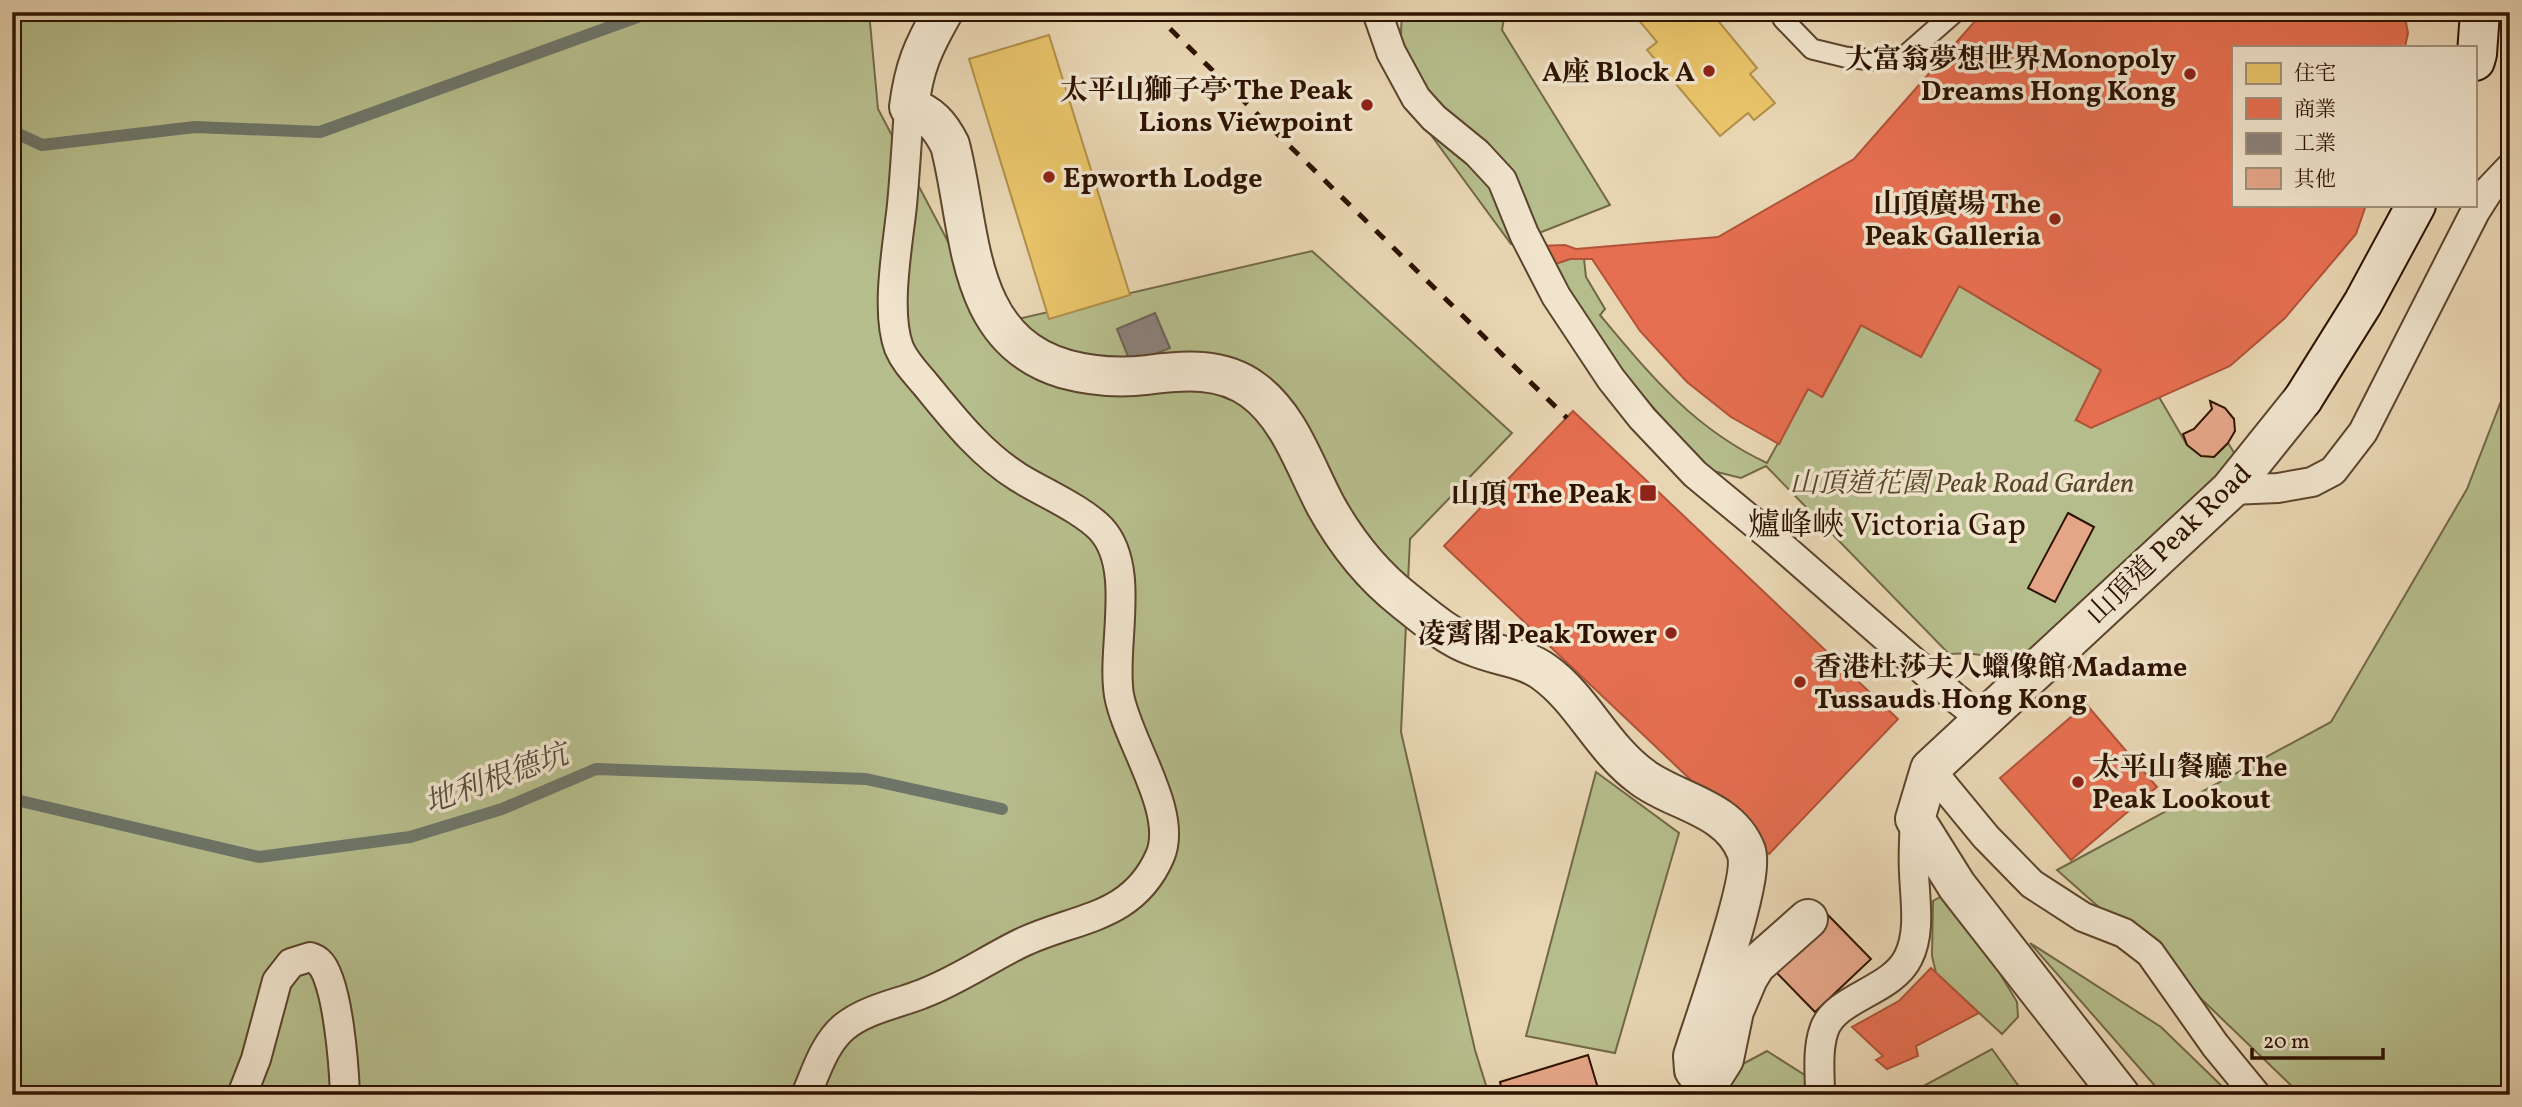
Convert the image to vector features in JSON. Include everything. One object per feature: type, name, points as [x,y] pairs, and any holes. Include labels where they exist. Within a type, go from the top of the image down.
[{"type":"street","points":[[806,1095],[829,1044],[848,1025],[876,1010],[940,986],[1030,939],[1091,920],[1111,910],[1130,898],[1146,881],[1164,843],[1163,814],[1119,698],[1116,663],[1121,593],[1116,562],[1108,539],[1095,524],[997,462],[949,413],[908,363],[898,345],[895,329],[895,265],[909,107],[920,55],[943,12]]},
{"type":"street","points":[[1377,12],[1391,51],[1416,98],[1434,118],[1488,163],[1502,180],[1531,249],[1556,296],[1611,379],[1642,418],[1695,474],[1982,719]]},
{"type":"street","points":[[2476,58],[2480,12]]},
{"type":"street","points":[[909,107],[932,117],[942,128],[950,145],[980,288],[997,322],[1018,344],[1047,362],[1075,371],[1138,376],[1205,371],[1234,379],[1254,390],[1279,417],[1327,508],[1351,546],[1387,586],[1460,641],[1544,671],[1564,690],[1614,752],[1633,771],[1665,793],[1710,812],[1732,828],[1746,852],[1748,870],[1742,899],[1693,1056],[1694,1070],[1701,1079],[1712,1078],[1722,1066],[1734,1011],[1751,971],[1808,919]]},
{"type":"street","points":[[2230,490],[2278,488],[2312,482],[2333,471],[2350,451],[2376,407],[2474,212],[2489,190],[2510,168]]},
{"type":"street","name":"山頂道 Peak Road","points":[[1915,819],[1930,769],[2230,490],[2303,399],[2363,303],[2415,206]]},
{"type":"street","points":[[1930,769],[1986,837],[2032,884],[2083,917],[2124,933],[2150,953],[2215,1045],[2256,1095]]},
{"type":"street","points":[[1819,1095],[1822,1041],[1828,1024],[1848,1005],[1893,978],[1913,948],[1915,819]]},
{"type":"street","points":[[1915,819],[1956,886],[2120,1095]]},
{"type":"street","points":[[242,1095],[256,1059],[277,981],[291,963],[310,957],[319,961],[330,984],[339,1029],[345,1095]]},
{"type":"lane","points":[[1782,12],[1783,19],[1812,49],[1872,60],[1906,55],[1955,12]]},
{"type":"green space","points":[[12,12],[869,12],[878,109],[992,325],[1312,251],[1512,433],[1410,539],[1401,732],[1475,1050],[1489,1095],[12,1095]]},
{"type":"green space","points":[[1402,12],[1505,12],[1502,30],[1610,205],[1511,244],[1398,90]]},
{"type":"green space","name":"山頂道花園 Peak Road Garden","points":[[1570,259],[1584,259],[1586,277],[1605,309],[1600,315],[1675,399],[1717,434],[1767,463],[1808,389],[1823,396],[1861,325],[1921,357],[1959,286],[2101,370],[2076,420],[2159,397],[2187,445],[2214,457],[2228,443],[2240,462],[2018,667],[1985,656],[1949,654],[1766,466],[1741,478],[1713,471],[1688,449],[1596,340],[1549,266]]},
{"type":"green space","points":[[2510,378],[2510,1095],[2301,1095],[2191,989],[2057,870],[2331,722],[2467,489]]},
{"type":"green space","points":[[1596,772],[1679,833],[1615,1053],[1526,1036]]},
{"type":"green space","points":[[1940,897],[1999,972],[2017,1002],[2018,1017],[2002,1034],[1936,973],[1932,956],[1933,901]]},
{"type":"green space","points":[[2030,943],[2161,1027],[2231,1095],[2163,1095]]},
{"type":"green space","points":[[1992,1049],[2025,1095],[1907,1095]]},
{"type":"green space","points":[[1767,1051],[1836,1095],[1685,1095]]},
{"type":"building: 住宅","name":"A座 Block A","points":[[1615,12],[1632,12],[1622,21]]},
{"type":"building: 住宅","name":"A座 Block A","points":[[1632,12],[1711,12],[1757,68],[1750,74],[1775,103],[1754,120],[1748,113],[1720,136],[1647,50],[1657,42]]},
{"type":"building: 住宅","name":"Epworth Lodge","points":[[1049,35],[1130,295],[1049,319],[969,59]]},
{"type":"building: 商業","name":"山頂廣場 The Peak Galleria","points":[[1983,12],[2404,12],[2408,33],[2405,46],[2232,46],[2232,206],[2366,206],[2356,234],[2285,318],[2230,366],[2091,428],[2076,420],[2101,370],[1959,286],[1921,357],[1861,325],[1822,397],[1808,389],[1779,444],[1731,417],[1687,382],[1640,331],[1592,259],[1570,259],[1549,266],[1539,246],[1565,245],[1576,249],[1718,237],[1854,159]]},
{"type":"building: 商業","name":"凌霄閣 Peak Tower","points":[[1573,411],[1898,719],[1769,854],[1444,546]]},
{"type":"building: 商業","name":"太平山餐廳 The Peak Lookout","points":[[2086,704],[2157,787],[2071,860],[2000,778]]},
{"type":"building: 商業","points":[[1931,968],[1979,1013],[1916,1046],[1918,1056],[1887,1069],[1876,1060],[1883,1056],[1852,1027],[1899,1001]]},
{"type":"building: 工業","points":[[1155,313],[1170,348],[1131,364],[1117,329]]},
{"type":"building: 其他","points":[[2210,401],[2225,408],[2234,419],[2235,431],[2214,457],[2201,456],[2187,445],[2183,434],[2194,429],[2212,409]]},
{"type":"building: 其他","points":[[2068,513],[2094,527],[2055,602],[2028,588]]},
{"type":"building: 其他","points":[[1828,915],[1871,959],[1815,1012],[1774,970]]},
{"type":"building: 其他","points":[[1588,1055],[1600,1095],[1503,1095],[1500,1082]]},
{"type":"waterway","points":[[12,131],[42,145],[195,127],[320,132],[651,12]]},
{"type":"waterway","name":"地利根德坑","points":[[12,799],[259,857],[410,837],[502,809],[596,769],[866,779],[1002,809]]},
{"type":"railway","points":[[1153,12],[1567,418]]},
{"type":"place","name":"A座 Block A","points":[[1709,71]]},
{"type":"place","name":"大富翁夢想世界Monopoly Dreams Hong Kong","points":[[2190,74]]},
{"type":"place","name":"太平山獅子亭 The Peak Lions Viewpoint","points":[[1367,105]]},
{"type":"place","name":"Epworth Lodge","points":[[1049,177]]},
{"type":"place","name":"山頂廣場 The Peak Galleria","points":[[2055,219]]},
{"type":"place","name":"山頂 The Peak","points":[[1648,493]]},
{"type":"place","name":"凌霄閣 Peak Tower","points":[[1671,633]]},
{"type":"place","name":"香港杜莎夫人蠟像館 Madame Tussauds Hong Kong","points":[[1800,682]]},
{"type":"place","name":"太平山餐廳 The Peak Lookout","points":[[2078,782]]},
{"type":"district","name":"爐峰峽 Victoria Gap","points":[[1887,524]]}]
